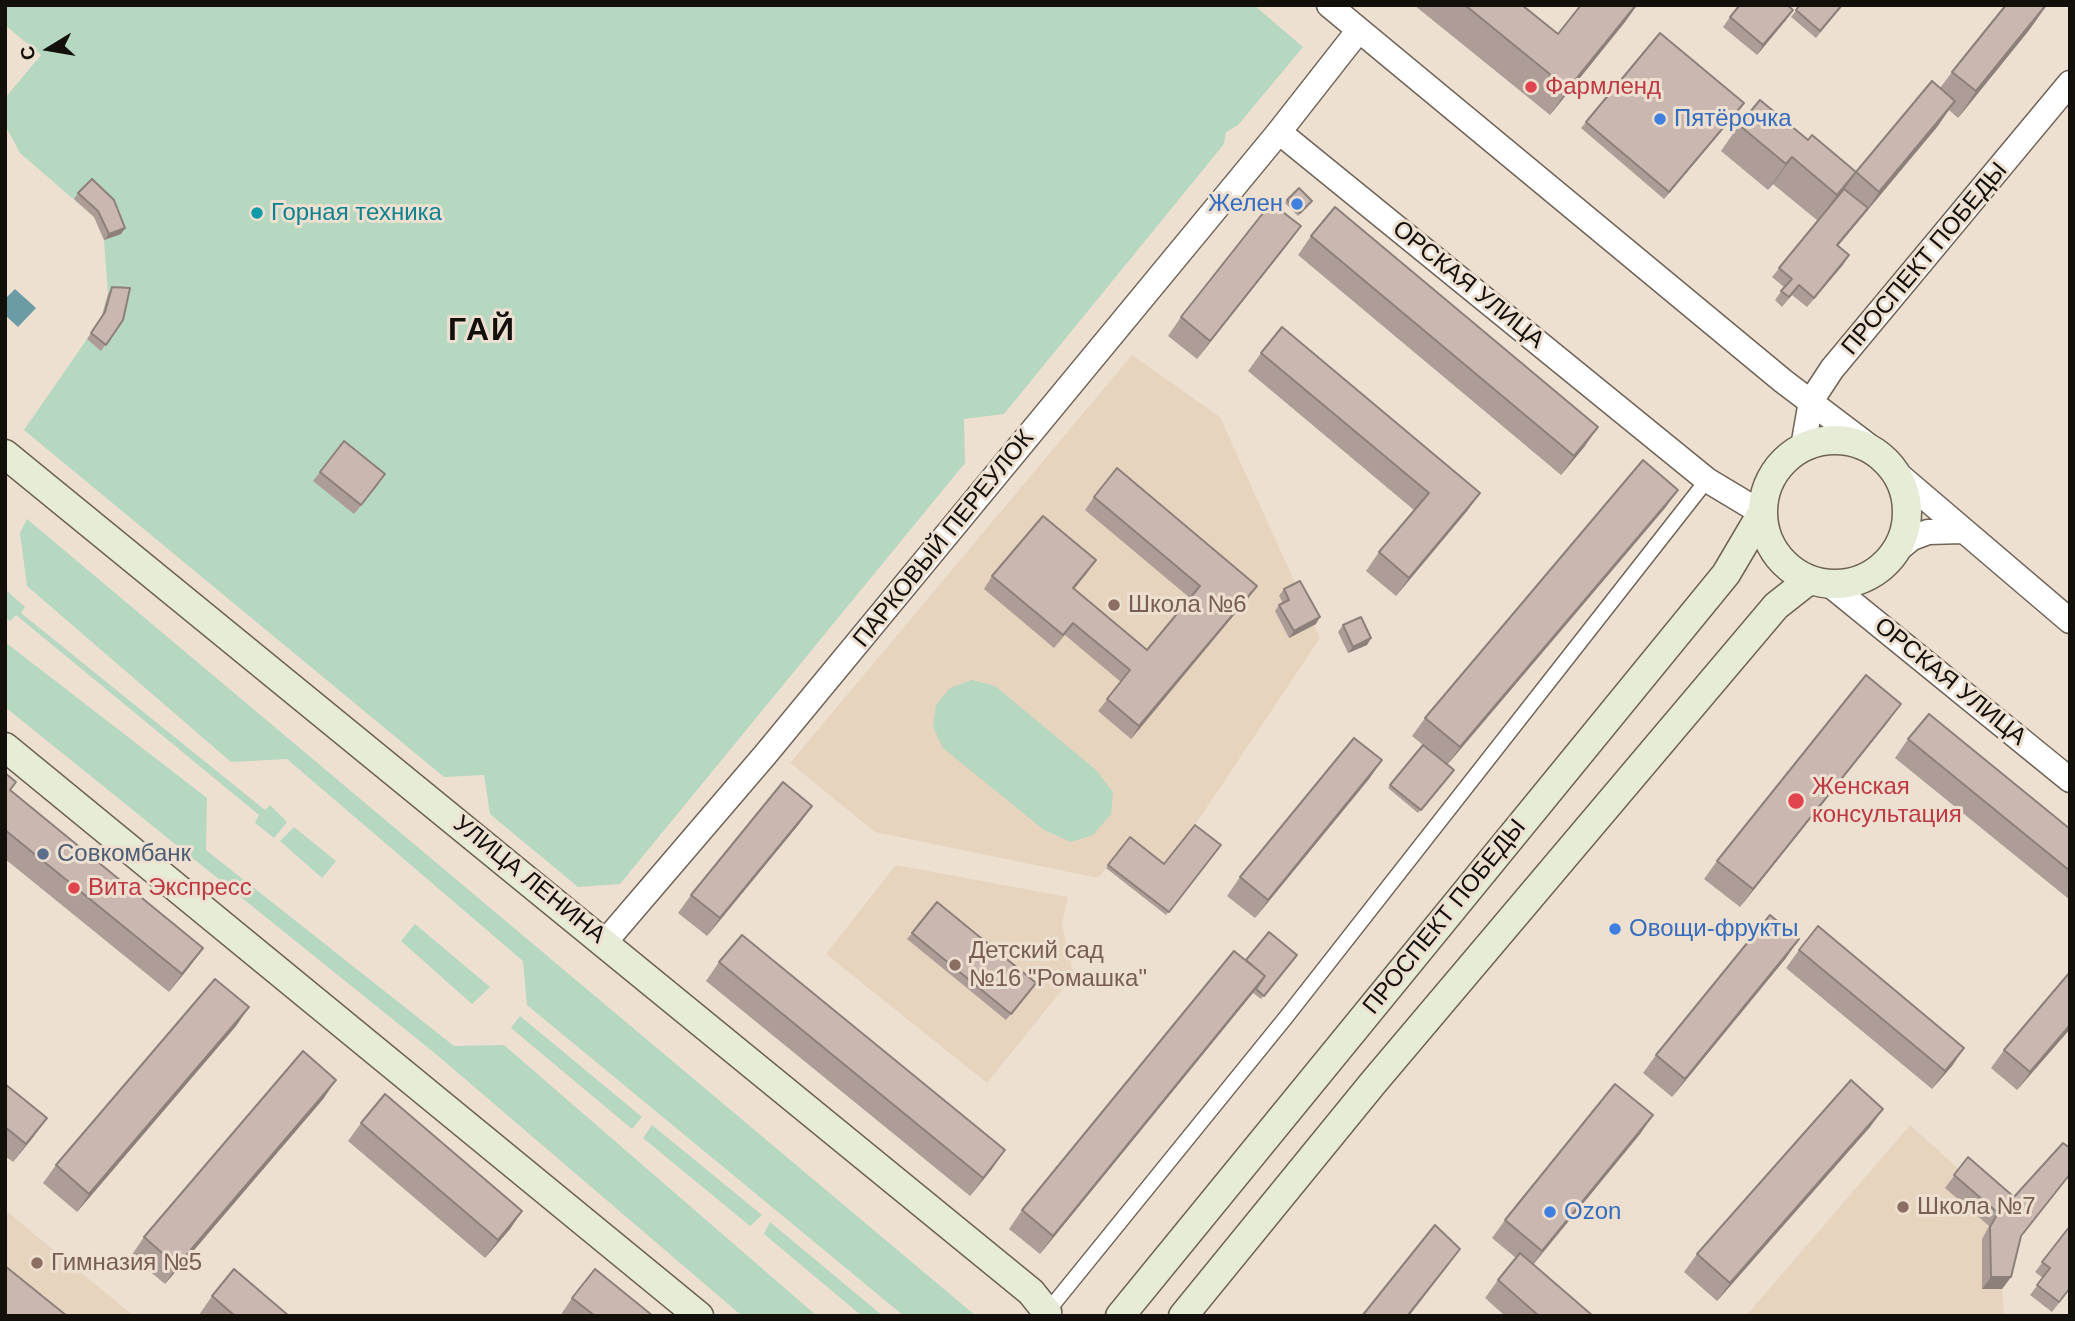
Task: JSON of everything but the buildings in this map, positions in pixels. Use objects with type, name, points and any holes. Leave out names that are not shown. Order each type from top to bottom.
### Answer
[{"type":"main road","points":[[1831,439],[1860,444],[1874,450],[1894,471],[1901,483],[1907,511],[1904,532],[1896,551],[1886,564],[1869,576],[1850,583],[1819,582],[1794,572],[1776,554],[1765,530],[1762,513],[1765,492],[1773,474],[1786,458],[1803,446],[1831,439]]},
{"type":"main road","name":"УЛИЦА ЛЕНИНА","points":[[5,454],[1031,1292],[1046,1314]]},
{"type":"main road","name":"ПРОСПЕКТ ПОБЕДЫ","points":[[1120,1316],[1726,574],[1762,513]]},
{"type":"main road","name":"ПРОСПЕКТ ПОБЕДЫ","points":[[1184,1316],[1373,1083],[1776,606],[1819,582]]},
{"type":"main road","points":[[5,747],[699,1316]]},
{"type":"street","points":[[1329,5],[1874,450]]},
{"type":"street","points":[[1279,132],[1359,30]]},
{"type":"street","name":"ПРОСПЕКТ ПОБЕДЫ","points":[[1803,446],[1811,401],[1832,369],[2070,83]]},
{"type":"street","name":"ОРСКАЯ УЛИЦА","points":[[1279,132],[1707,480],[1762,513]]},
{"type":"street","name":"ПАРКОВЫЙ ПЕРЕУЛОК","points":[[605,942],[765,755],[1279,132]]},
{"type":"street","points":[[1894,471],[2070,621]]},
{"type":"street","points":[[1046,1314],[1287,1016],[1707,480]]},
{"type":"street","points":[[1896,551],[1912,538],[1928,532],[1963,531]]},
{"type":"street","name":"ОРСКАЯ УЛИЦА","points":[[1819,582],[2070,780]]},
{"type":"shaded area","name":"Школа №6","points":[[1132,355],[1220,417],[1320,638],[1193,828],[1162,867],[1128,841],[1098,878],[875,832],[790,763]]},
{"type":"shaded area","name":"Детский сад №16 \"Ромашка\"","points":[[896,865],[1068,897],[1062,924],[1074,975],[987,1083],[826,954]]},
{"type":"shaded area","name":"Школа №7","points":[[1910,1125],[1959,1169],[1946,1188],[1989,1226],[1982,1289],[2002,1289],[2004,1316],[1746,1316]]},
{"type":"shaded area","name":"Гимназия №5","points":[[5,1210],[134,1316],[5,1316]]},
{"type":"green space","points":[[5,5],[1254,5],[1303,47],[1238,125],[1226,132],[1224,144],[1004,414],[964,419],[965,463],[620,884],[578,887],[490,814],[484,775],[444,777],[24,430],[101,319],[108,294],[104,240],[94,217],[20,153],[5,125],[5,98],[41,55],[5,25]]},
{"type":"green space","points":[[27,519],[976,1316],[904,1316],[527,1005],[523,961],[287,759],[231,762],[27,586],[20,533]]},
{"type":"green space","points":[[5,589],[25,607],[21,613],[265,810],[270,805],[287,822],[274,838],[255,823],[259,815],[16,615],[10,621],[5,617]]},
{"type":"green space","points":[[5,642],[207,798],[206,850],[454,1046],[504,1045],[817,1316],[742,1316],[437,1055],[5,707]]},
{"type":"green space","points":[[972,680],[995,686],[1096,770],[1113,792],[1111,814],[1093,835],[1071,842],[1044,830],[943,748],[933,727],[936,705],[950,688]]},
{"type":"green space","points":[[294,827],[336,861],[322,878],[280,841]]},
{"type":"green space","points":[[415,924],[490,987],[472,1004],[401,941]]},
{"type":"green space","points":[[520,1016],[642,1117],[632,1129],[511,1028]]},
{"type":"green space","points":[[652,1125],[762,1215],[750,1226],[643,1138]]},
{"type":"green space","points":[[770,1222],[883,1316],[862,1316],[764,1234]]},
{"type":"water","points":[[15,289],[36,308],[18,327],[5,315],[5,299]]},
{"type":"place","name":"Фармленд","points":[[1531,87]]},
{"type":"place","name":"Пятёрочка","points":[[1660,119]]},
{"type":"place","name":"Желен","points":[[1297,204]]},
{"type":"place","name":"Горная техника","points":[[257,213]]},
{"type":"place","name":"Школа №6","points":[[1114,605]]},
{"type":"place","name":"Женская консультация","points":[[1796,801]]},
{"type":"place","name":"Совкомбанк","points":[[43,854]]},
{"type":"place","name":"Вита Экспресс","points":[[74,888]]},
{"type":"place","name":"Овощи-фрукты","points":[[1615,929]]},
{"type":"place","name":"Детский сад №16 \"Ромашка\"","points":[[955,965]]},
{"type":"place","name":"Школа №7","points":[[1903,1207]]},
{"type":"place","name":"Ozon","points":[[1550,1212]]},
{"type":"place","name":"Гимназия №5","points":[[37,1263]]},
{"type":"district","name":"ГАЙ","points":[[482,331]]}]
